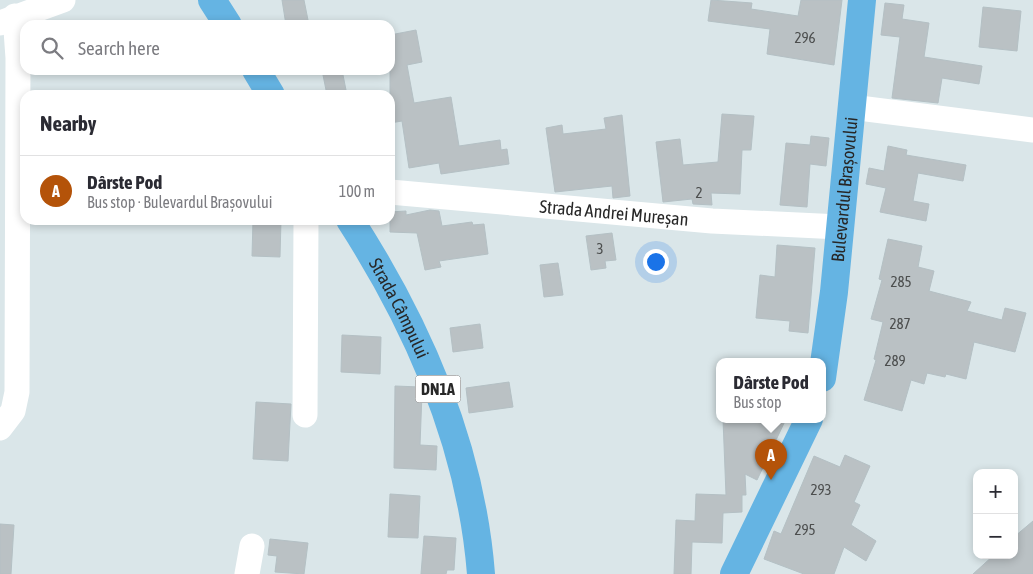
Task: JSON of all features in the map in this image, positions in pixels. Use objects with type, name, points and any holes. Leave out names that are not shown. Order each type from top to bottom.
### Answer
[{"type":"main road","points":[[212,0],[225,20]]},
{"type":"main road","name":"Bulevardul Brașovului","points":[[825,358],[830,326],[862,0]]},
{"type":"main road","points":[[259,75],[268,90]]},
{"type":"main road","name":"Strada Câmpului","points":[[353,225],[412,330],[450,419],[473,504],[482,574]]},
{"type":"main road","points":[[734,574],[807,423]]},
{"type":"street","points":[[0,428],[13,411],[18,392],[18,58],[8,19],[63,0]]},
{"type":"street","points":[[851,107],[1033,130]]},
{"type":"street","name":"Strada Andrei Mureșan","points":[[395,192],[712,220],[840,227]]},
{"type":"street","points":[[305,415],[306,225]]},
{"type":"street","points":[[247,574],[252,546]]},
{"type":"building","points":[[282,0],[304,0],[308,20],[285,20]]},
{"type":"building","points":[[711,0],[752,3],[751,9],[798,16],[801,0],[842,0],[834,65],[767,54],[770,29],[708,21]]},
{"type":"building","points":[[885,3],[904,5],[902,19],[929,23],[924,57],[982,66],[979,84],[942,78],[938,103],[892,98],[900,37],[881,35]]},
{"type":"building","points":[[983,7],[1021,11],[1017,51],[979,47]]},
{"type":"building","points":[[416,30],[422,62],[407,65],[414,103],[451,97],[459,146],[500,140],[501,150],[507,149],[509,164],[441,174],[439,163],[409,168],[402,121],[395,122],[395,90],[390,90],[390,75],[395,75],[395,34]]},
{"type":"building","points":[[323,75],[343,75],[346,90],[326,90]]},
{"type":"building","points":[[722,114],[754,116],[751,150],[742,150],[740,194],[711,193],[712,205],[693,204],[692,199],[663,202],[656,142],[680,139],[683,165],[718,162]]},
{"type":"building","points":[[622,115],[630,196],[613,198],[612,186],[555,192],[546,128],[562,125],[563,134],[606,129],[604,118]]},
{"type":"building","points":[[811,136],[829,138],[826,166],[810,164],[807,207],[780,205],[786,143],[810,145]]},
{"type":"building","points":[[888,146],[907,150],[906,155],[966,165],[963,181],[918,173],[913,201],[929,204],[926,221],[880,212],[886,188],[866,184],[869,168],[884,171]]},
{"type":"building","points":[[430,210],[439,211],[442,226],[472,222],[473,225],[484,224],[488,254],[439,261],[441,267],[425,270],[417,233],[390,232],[390,225],[395,225],[395,212],[406,211],[406,215]]},
{"type":"building","points":[[253,225],[281,225],[280,257],[252,256]]},
{"type":"building","points":[[612,233],[616,260],[605,261],[606,268],[591,270],[586,236]]},
{"type":"building","points":[[888,239],[922,246],[918,267],[934,271],[929,291],[971,302],[967,311],[1002,320],[1005,308],[1026,313],[1015,352],[974,342],[966,379],[946,374],[945,377],[927,373],[924,384],[911,380],[902,411],[864,400],[876,360],[874,359],[883,322],[871,319],[882,280],[879,279]]},
{"type":"building","points":[[777,245],[815,248],[808,333],[789,331],[790,321],[756,318],[760,275],[775,277]]},
{"type":"building","points":[[558,263],[563,295],[544,297],[540,265]]},
{"type":"building","points":[[480,324],[483,348],[453,352],[450,328]]},
{"type":"building","points":[[342,335],[381,337],[380,374],[341,372]]},
{"type":"building","points":[[509,382],[513,407],[469,413],[466,388]]},
{"type":"building","points":[[395,386],[420,387],[422,393],[420,445],[437,446],[436,470],[394,468]]},
{"type":"building","points":[[256,402],[291,404],[288,461],[253,459]]},
{"type":"building","points":[[723,423],[784,423],[757,480],[745,474],[746,495],[742,495],[742,512],[723,513],[722,543],[692,542],[691,574],[674,574],[676,520],[695,521],[696,494],[726,495]]},
{"type":"building","points":[[845,455],[870,466],[854,502],[860,505],[851,525],[876,541],[866,561],[844,547],[834,574],[804,574],[764,559],[774,531],[781,534],[814,456],[840,467]]},
{"type":"building","points":[[390,494],[420,496],[418,538],[388,537]]},
{"type":"building","points":[[1033,521],[1033,574],[973,574],[990,559],[1018,559],[1018,534]]},
{"type":"building","points":[[0,524],[14,525],[11,574],[0,574]]},
{"type":"building","points":[[424,536],[456,538],[454,570],[447,570],[446,574],[421,574]]},
{"type":"building","points":[[270,539],[308,543],[304,574],[275,572],[277,556],[268,555]]},
{"type":"place","name":"Dârste Pod","points":[[771,480]]}]
